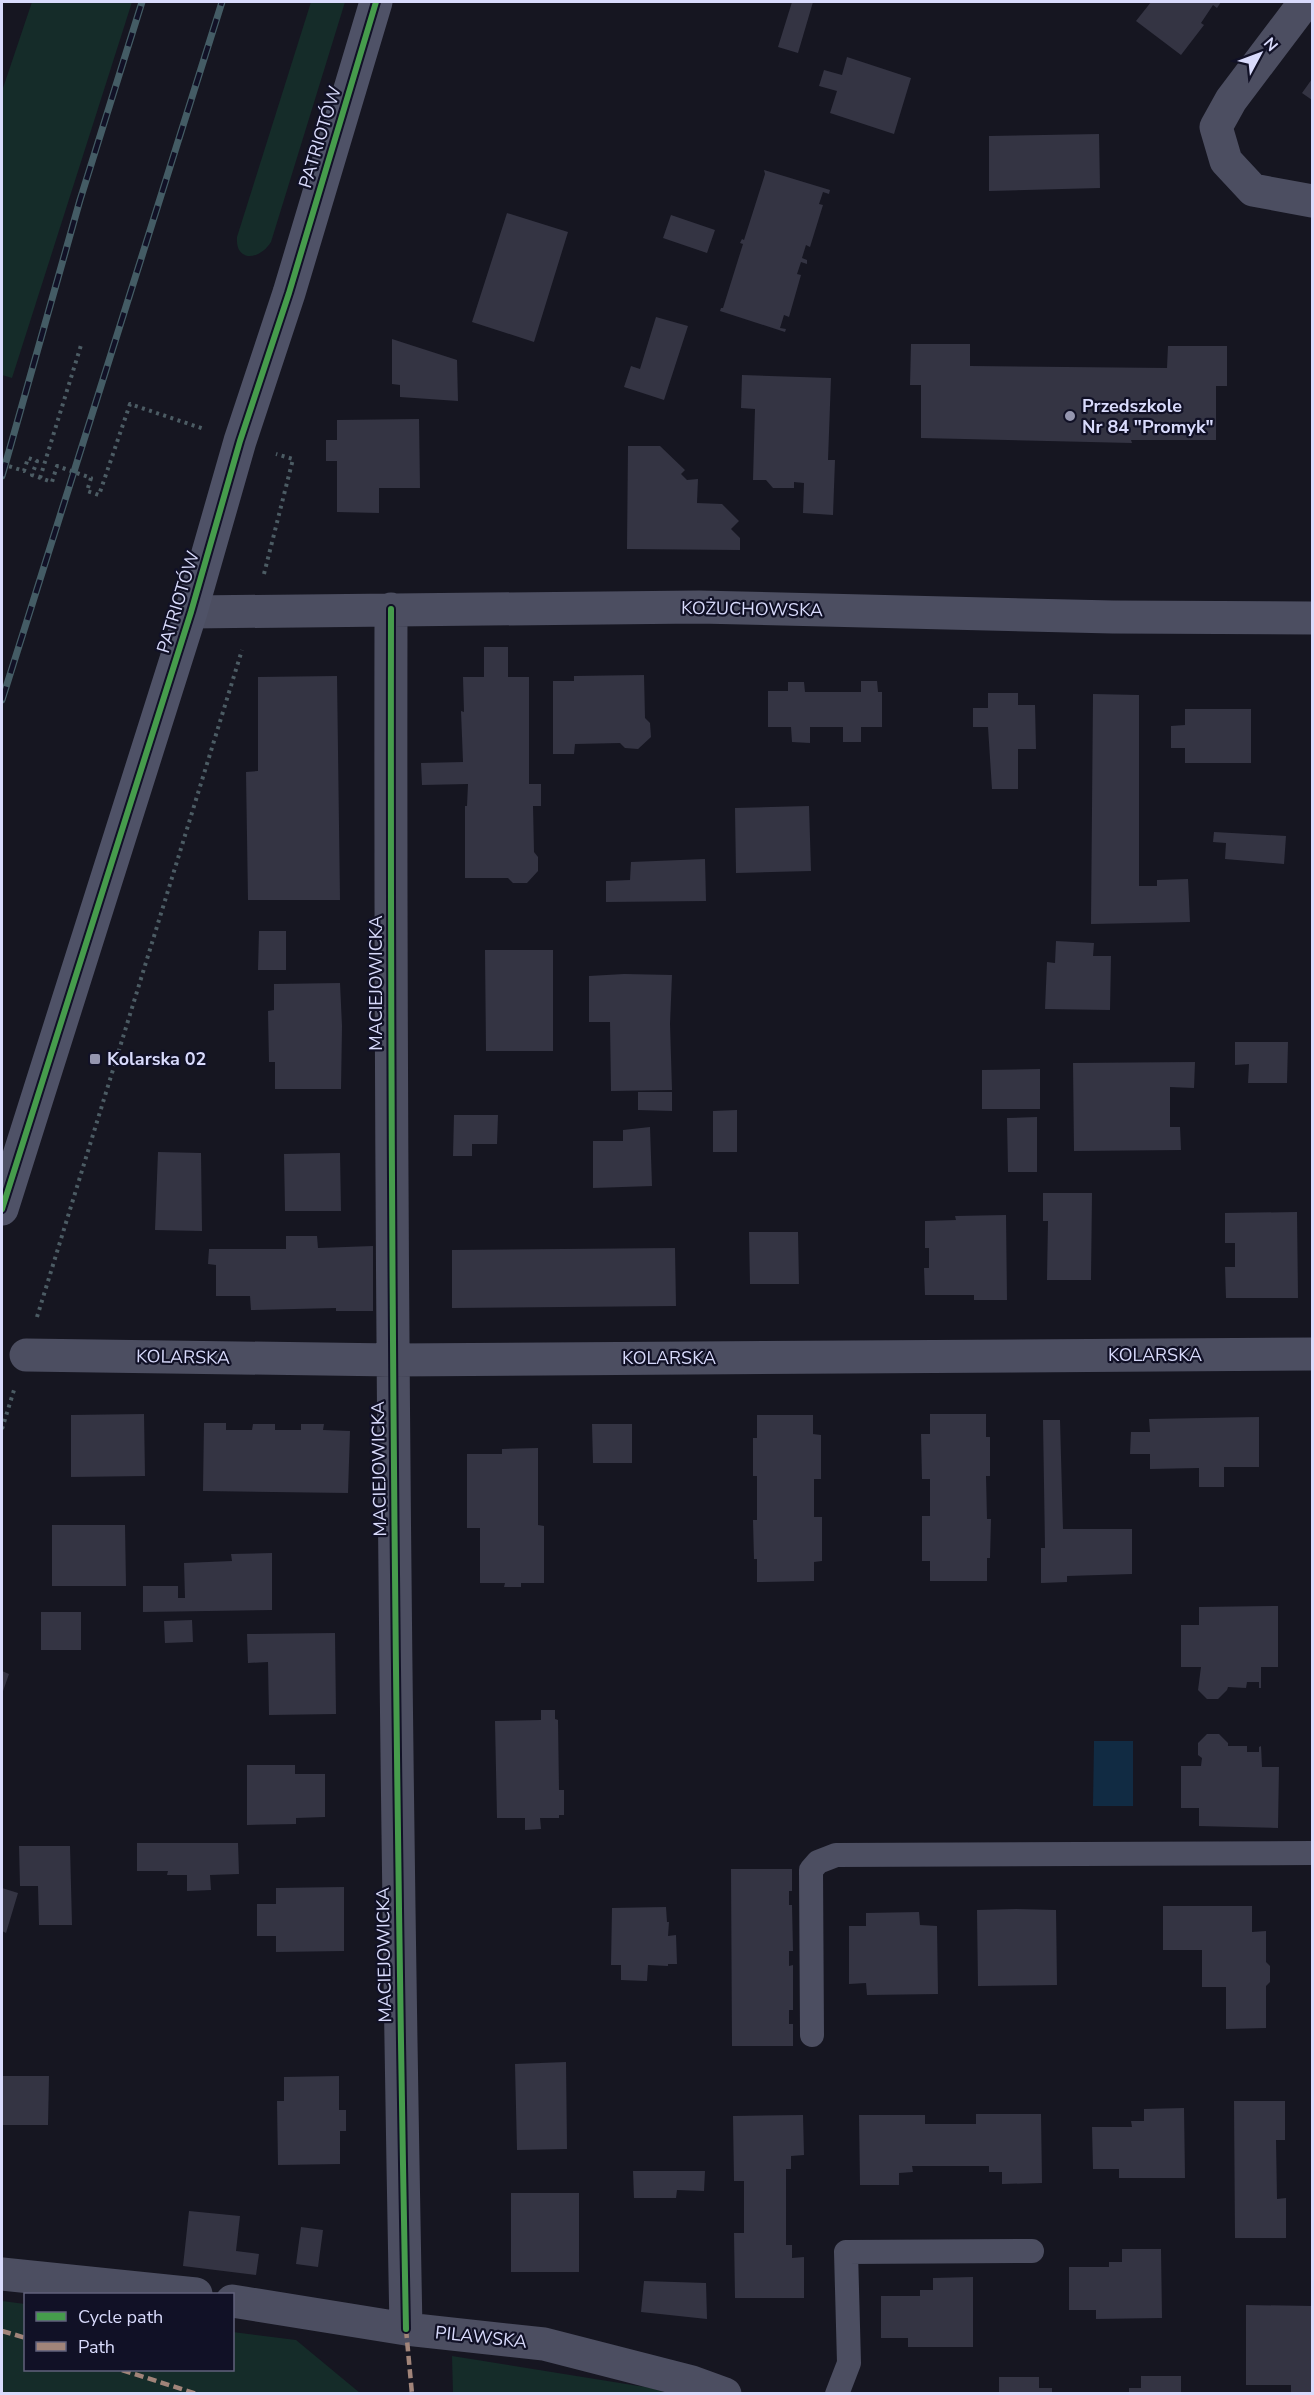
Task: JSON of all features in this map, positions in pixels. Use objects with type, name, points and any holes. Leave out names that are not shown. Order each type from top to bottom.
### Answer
[{"type":"main road","name":"PATRIOTÓW","points":[[2,1209],[191,612],[240,441],[289,293],[376,2]]},
{"type":"street","points":[[1305,2],[1231,100],[1216,126],[1226,161],[1253,190],[1312,201]]},
{"type":"street","name":"KOŻUCHOWSKA","points":[[191,612],[699,607],[1312,618]]},
{"type":"street","name":"MACIEJOWICKA","points":[[391,609],[390,1000],[393,1360],[399,1968],[406,2329]]},
{"type":"street","name":"KOLARSKA","points":[[26,1355],[393,1360],[1312,1354]]},
{"type":"street","points":[[2,2274],[178,2293]]},
{"type":"street","name":"PILAWSKA","points":[[234,2301],[406,2329],[544,2343],[692,2382],[725,2394]]},
{"type":"lane","points":[[812,2035],[811,1870],[826,1858],[848,1854],[1312,1853]]},
{"type":"lane","points":[[837,2394],[849,2363],[846,2252],[1032,2251]]},
{"type":"path","points":[[40,478],[82,342]]},
{"type":"path","points":[[2,464],[24,471],[28,458],[37,461],[32,475],[52,482],[57,466],[92,478],[87,491],[99,495],[130,404],[213,432]]},
{"type":"path","points":[[2,1429],[255,610],[293,459],[273,453]]},
{"type":"green space","points":[[32,2],[132,2],[12,378],[2,375],[2,91]]},
{"type":"green space","points":[[311,2],[345,2],[271,242],[255,255],[244,255],[237,245],[237,237]]},
{"type":"green space","points":[[2,2301],[24,2304],[24,2371],[234,2371],[234,2332],[296,2340],[360,2393],[2,2393]]},
{"type":"green space","points":[[452,2356],[651,2388],[667,2393],[453,2393]]},
{"type":"water","points":[[1094,1741],[1133,1741],[1133,1806],[1093,1806]]},
{"type":"building","points":[[792,2],[813,2],[798,53],[778,47]]},
{"type":"building","points":[[1151,2],[1221,2],[1217,8],[1213,5],[1201,23],[1204,25],[1181,55],[1136,21]]},
{"type":"building","points":[[847,57],[911,78],[894,134],[830,113],[837,91],[819,86],[824,70],[842,75]]},
{"type":"building","points":[[1312,79],[1312,100],[1302,93]]},
{"type":"building","points":[[1099,134],[1100,188],[989,191],[989,136]]},
{"type":"building","points":[[764,170],[830,190],[829,194],[823,192],[819,204],[823,205],[810,247],[806,245],[802,258],[807,260],[807,264],[801,262],[797,274],[801,275],[789,317],[784,315],[780,328],[786,329],[785,332],[720,311],[723,308],[743,244],[740,243],[742,239],[744,240],[765,174]]},
{"type":"building","points":[[507,213],[568,232],[534,342],[472,322]]},
{"type":"building","points":[[671,215],[715,230],[707,253],[663,238]]},
{"type":"building","points":[[656,317],[688,326],[664,400],[624,387],[631,366],[640,369]]},
{"type":"building","points":[[392,339],[457,360],[458,401],[400,397],[400,385],[392,384]]},
{"type":"building","points":[[911,344],[970,344],[970,366],[1167,368],[1168,346],[1227,346],[1227,386],[1216,386],[1216,440],[1131,440],[1132,443],[921,438],[921,385],[910,385]]},
{"type":"building","points":[[742,375],[831,378],[828,460],[835,460],[833,515],[803,513],[804,483],[794,482],[794,488],[773,488],[766,480],[753,480],[755,409],[741,408]]},
{"type":"building","points":[[419,419],[420,488],[379,488],[379,513],[337,512],[337,461],[326,461],[326,440],[337,440],[337,420]]},
{"type":"building","points":[[628,446],[660,446],[685,470],[681,474],[687,480],[698,479],[697,503],[722,504],[739,521],[731,529],[740,538],[740,550],[627,549]]},
{"type":"building","points":[[484,647],[508,647],[508,677],[529,677],[529,784],[541,784],[541,806],[533,806],[534,852],[538,857],[538,871],[527,883],[513,883],[508,878],[465,878],[465,806],[467,806],[468,784],[422,785],[421,763],[463,762],[461,711],[464,712],[463,677],[484,677]]},
{"type":"building","points":[[644,675],[645,718],[650,723],[651,737],[638,749],[625,748],[620,743],[575,744],[574,754],[553,754],[553,681],[574,681],[574,676]]},
{"type":"building","points":[[337,676],[340,900],[248,900],[246,772],[258,771],[258,677]]},
{"type":"building","points":[[861,681],[877,681],[878,692],[882,692],[882,727],[861,727],[861,742],[843,742],[843,727],[810,727],[810,743],[792,742],[791,727],[768,727],[768,691],[788,691],[788,682],[804,682],[805,692],[861,692]]},
{"type":"building","points":[[988,693],[1018,693],[1018,705],[1035,705],[1036,749],[1018,749],[1018,789],[992,789],[988,727],[973,727],[973,708],[988,708]]},
{"type":"building","points":[[1093,694],[1139,695],[1139,886],[1157,886],[1157,880],[1188,879],[1190,922],[1091,924]]},
{"type":"building","points":[[1185,709],[1251,709],[1251,763],[1185,763],[1185,748],[1171,748],[1171,726],[1185,725]]},
{"type":"building","points":[[809,806],[811,871],[736,873],[735,808]]},
{"type":"building","points":[[1214,832],[1286,836],[1284,864],[1225,859],[1226,843],[1213,842]]},
{"type":"building","points":[[705,859],[706,901],[606,902],[606,881],[630,880],[631,862]]},
{"type":"building","points":[[259,931],[286,931],[286,970],[258,970]]},
{"type":"building","points":[[1056,941],[1094,943],[1093,956],[1111,956],[1110,1010],[1045,1009],[1047,962],[1055,963]]},
{"type":"building","points":[[485,950],[553,950],[553,1051],[486,1051]]},
{"type":"building","points":[[672,975],[670,1024],[672,1090],[611,1091],[610,1022],[589,1022],[589,976]]},
{"type":"building","points":[[340,983],[341,1089],[275,1089],[275,1062],[269,1062],[268,1011],[274,1010],[274,984]]},
{"type":"building","points":[[1235,1042],[1288,1042],[1287,1083],[1248,1083],[1249,1064],[1235,1065]]},
{"type":"building","points":[[1195,1062],[1194,1088],[1170,1087],[1170,1127],[1180,1127],[1181,1150],[1074,1151],[1073,1063]]},
{"type":"building","points":[[1040,1069],[1040,1109],[982,1109],[982,1070]]},
{"type":"building","points":[[638,1092],[672,1092],[672,1111],[638,1110]]},
{"type":"building","points":[[737,1110],[737,1152],[713,1152],[713,1111]]},
{"type":"building","points":[[454,1115],[498,1115],[497,1144],[472,1144],[472,1156],[453,1156]]},
{"type":"building","points":[[1037,1117],[1037,1172],[1008,1172],[1007,1118]]},
{"type":"building","points":[[650,1127],[652,1186],[593,1188],[593,1141],[623,1141],[623,1130]]},
{"type":"building","points":[[158,1152],[201,1153],[202,1231],[155,1230]]},
{"type":"building","points":[[340,1153],[341,1211],[285,1211],[284,1154]]},
{"type":"building","points":[[1043,1193],[1092,1193],[1091,1280],[1047,1280],[1048,1221],[1043,1221]]},
{"type":"building","points":[[1297,1212],[1298,1298],[1226,1298],[1225,1267],[1235,1267],[1235,1243],[1225,1243],[1225,1213]]},
{"type":"building","points":[[1006,1215],[1007,1300],[974,1300],[974,1295],[925,1295],[924,1268],[929,1268],[929,1248],[925,1248],[925,1221],[956,1220],[955,1216]]},
{"type":"building","points":[[749,1232],[798,1232],[799,1284],[750,1284]]},
{"type":"building","points":[[286,1236],[317,1236],[318,1248],[373,1246],[373,1311],[336,1311],[336,1308],[251,1310],[250,1296],[216,1296],[216,1265],[208,1264],[209,1249],[286,1249]]},
{"type":"building","points":[[675,1248],[676,1306],[452,1308],[452,1250]]},
{"type":"building","points":[[144,1414],[145,1476],[71,1477],[71,1415]]},
{"type":"building","points":[[930,1414],[986,1414],[986,1437],[990,1437],[990,1476],[986,1476],[987,1519],[991,1519],[987,1581],[930,1581],[930,1561],[922,1561],[922,1516],[930,1516],[930,1479],[922,1479],[921,1434],[930,1434]]},
{"type":"building","points":[[757,1415],[813,1415],[813,1434],[821,1435],[821,1479],[814,1479],[814,1517],[822,1517],[822,1561],[814,1562],[814,1581],[757,1582],[753,1520],[757,1520],[757,1476],[753,1476],[753,1438],[757,1438]]},
{"type":"building","points":[[1259,1417],[1259,1467],[1224,1467],[1224,1487],[1199,1487],[1199,1468],[1150,1469],[1150,1454],[1130,1454],[1131,1432],[1150,1432],[1149,1419]]},
{"type":"building","points":[[1043,1420],[1060,1420],[1063,1529],[1132,1529],[1132,1574],[1067,1576],[1067,1582],[1041,1583],[1041,1548],[1045,1548]]},
{"type":"building","points":[[204,1423],[226,1423],[226,1430],[252,1430],[253,1424],[275,1424],[275,1430],[301,1430],[301,1424],[324,1424],[323,1430],[350,1431],[348,1493],[203,1491]]},
{"type":"building","points":[[592,1424],[632,1424],[632,1463],[593,1463]]},
{"type":"building","points":[[538,1448],[538,1525],[544,1526],[544,1583],[521,1583],[521,1587],[504,1587],[505,1583],[480,1583],[480,1528],[467,1528],[467,1454],[502,1454],[502,1449]]},
{"type":"building","points":[[52,1525],[125,1525],[126,1586],[52,1586]]},
{"type":"building","points":[[272,1553],[272,1610],[143,1612],[143,1586],[178,1586],[178,1598],[185,1598],[184,1563],[232,1561],[231,1554]]},
{"type":"building","points":[[1278,1606],[1278,1667],[1261,1667],[1261,1688],[1259,1688],[1259,1682],[1247,1682],[1246,1688],[1228,1687],[1218,1699],[1207,1699],[1198,1690],[1201,1667],[1181,1667],[1181,1625],[1199,1625],[1199,1607]]},
{"type":"building","points":[[41,1612],[81,1612],[81,1650],[41,1650]]},
{"type":"building","points":[[192,1620],[193,1642],[165,1643],[164,1621]]},
{"type":"building","points":[[335,1633],[336,1714],[269,1715],[268,1662],[248,1663],[247,1634]]},
{"type":"building","points":[[2,1671],[9,1674],[2,1694]]},
{"type":"building","points":[[541,1710],[555,1710],[555,1719],[558,1720],[559,1790],[564,1790],[564,1815],[559,1815],[559,1818],[540,1818],[541,1829],[525,1830],[525,1818],[497,1818],[495,1721],[541,1720]]},
{"type":"building","points":[[1207,1734],[1219,1734],[1228,1746],[1247,1746],[1247,1752],[1259,1752],[1261,1746],[1262,1767],[1279,1767],[1278,1828],[1199,1826],[1199,1808],[1181,1808],[1181,1766],[1201,1766],[1202,1758],[1198,1755],[1198,1743]]},
{"type":"building","points":[[247,1765],[295,1765],[295,1774],[325,1774],[325,1817],[296,1818],[296,1824],[247,1825]]},
{"type":"building","points":[[137,1843],[238,1843],[239,1874],[210,1875],[211,1890],[187,1891],[187,1875],[167,1875],[168,1871],[137,1871]]},
{"type":"building","points":[[19,1846],[70,1846],[72,1925],[39,1925],[38,1886],[20,1886]]},
{"type":"building","points":[[731,1869],[792,1869],[792,1891],[789,1891],[789,1905],[792,1905],[793,1951],[789,1951],[789,1966],[793,1965],[793,2010],[789,2010],[789,2024],[793,2024],[793,2046],[732,2046]]},
{"type":"building","points":[[344,1887],[344,1951],[276,1952],[276,1936],[257,1936],[257,1904],[276,1904],[276,1888]]},
{"type":"building","points":[[2,1888],[18,1893],[6,1933],[2,1931]]},
{"type":"building","points":[[1163,1906],[1252,1906],[1252,1932],[1266,1931],[1266,1962],[1270,1966],[1270,1982],[1266,1986],[1266,2028],[1226,2029],[1226,1987],[1202,1987],[1202,1950],[1163,1950]]},
{"type":"building","points":[[666,1907],[667,1922],[669,1922],[668,1936],[676,1935],[677,1964],[648,1965],[647,1981],[621,1980],[621,1965],[611,1965],[612,1908]]},
{"type":"building","points":[[977,1910],[1056,1910],[1057,1985],[978,1986]]},
{"type":"building","points":[[919,1912],[920,1925],[937,1926],[938,1994],[867,1995],[866,1983],[849,1984],[849,1926],[866,1926],[866,1913]]},
{"type":"building","points":[[566,2062],[567,2149],[517,2150],[515,2064]]},
{"type":"building","points":[[2,2076],[49,2076],[48,2125],[2,2125]]},
{"type":"building","points":[[339,2076],[339,2110],[346,2110],[346,2131],[340,2131],[340,2164],[278,2165],[277,2101],[284,2101],[284,2077]]},
{"type":"building","points":[[1234,2101],[1285,2101],[1285,2140],[1276,2140],[1277,2199],[1286,2198],[1286,2238],[1235,2238]]},
{"type":"building","points":[[1184,2108],[1185,2178],[1119,2178],[1119,2169],[1093,2169],[1092,2127],[1132,2127],[1131,2121],[1144,2121],[1144,2109]]},
{"type":"building","points":[[976,2114],[1041,2114],[1042,2183],[1002,2184],[1002,2172],[989,2172],[989,2166],[912,2166],[913,2172],[899,2173],[899,2185],[860,2185],[859,2115],[925,2115],[925,2124],[976,2124]]},
{"type":"building","points":[[803,2115],[804,2155],[791,2156],[791,2169],[786,2169],[786,2245],[792,2245],[792,2258],[804,2257],[804,2298],[735,2298],[734,2233],[744,2233],[744,2181],[734,2181],[733,2116]]},
{"type":"building","points":[[633,2171],[705,2171],[704,2191],[677,2190],[676,2198],[634,2198]]},
{"type":"building","points":[[511,2193],[579,2193],[579,2272],[511,2272]]},
{"type":"building","points":[[189,2211],[240,2216],[236,2251],[259,2254],[256,2275],[183,2266]]},
{"type":"building","points":[[301,2227],[323,2230],[318,2267],[296,2264]]},
{"type":"building","points":[[1122,2249],[1161,2249],[1162,2318],[1096,2319],[1096,2310],[1069,2310],[1069,2267],[1109,2267],[1109,2262],[1122,2262]]},
{"type":"building","points":[[973,2277],[973,2347],[908,2347],[908,2338],[881,2338],[881,2296],[920,2296],[920,2290],[933,2290],[933,2278]]},
{"type":"building","points":[[644,2281],[706,2283],[707,2319],[641,2312]]},
{"type":"building","points":[[1246,2305],[1312,2306],[1312,2394],[1291,2394],[1291,2385],[1246,2385]]},
{"type":"building","points":[[1141,2376],[1181,2376],[1181,2394],[1129,2394],[1129,2388],[1141,2388]]},
{"type":"building","points":[[999,2377],[1039,2377],[1039,2388],[1052,2388],[1052,2394],[999,2394]]},
{"type":"railway","points":[[2,476],[80,200],[142,2]]},
{"type":"railway","points":[[2,700],[222,2]]},
{"type":"marked path","points":[[406,2329],[412,2394]]},
{"type":"marked path","points":[[2,2331],[24,2337]]},
{"type":"marked path","points":[[125,2371],[197,2394]]},
{"type":"cycle path","points":[[2,1209],[191,612],[240,441],[289,293],[376,2]]},
{"type":"cycle path","points":[[391,609],[394,1469],[406,2329]]},
{"type":"place","name":"Przedszkole Nr 84 \"Promyk\"","points":[[1070,416]]},
{"type":"place","name":"Kolarska 02","points":[[95,1059]]}]
